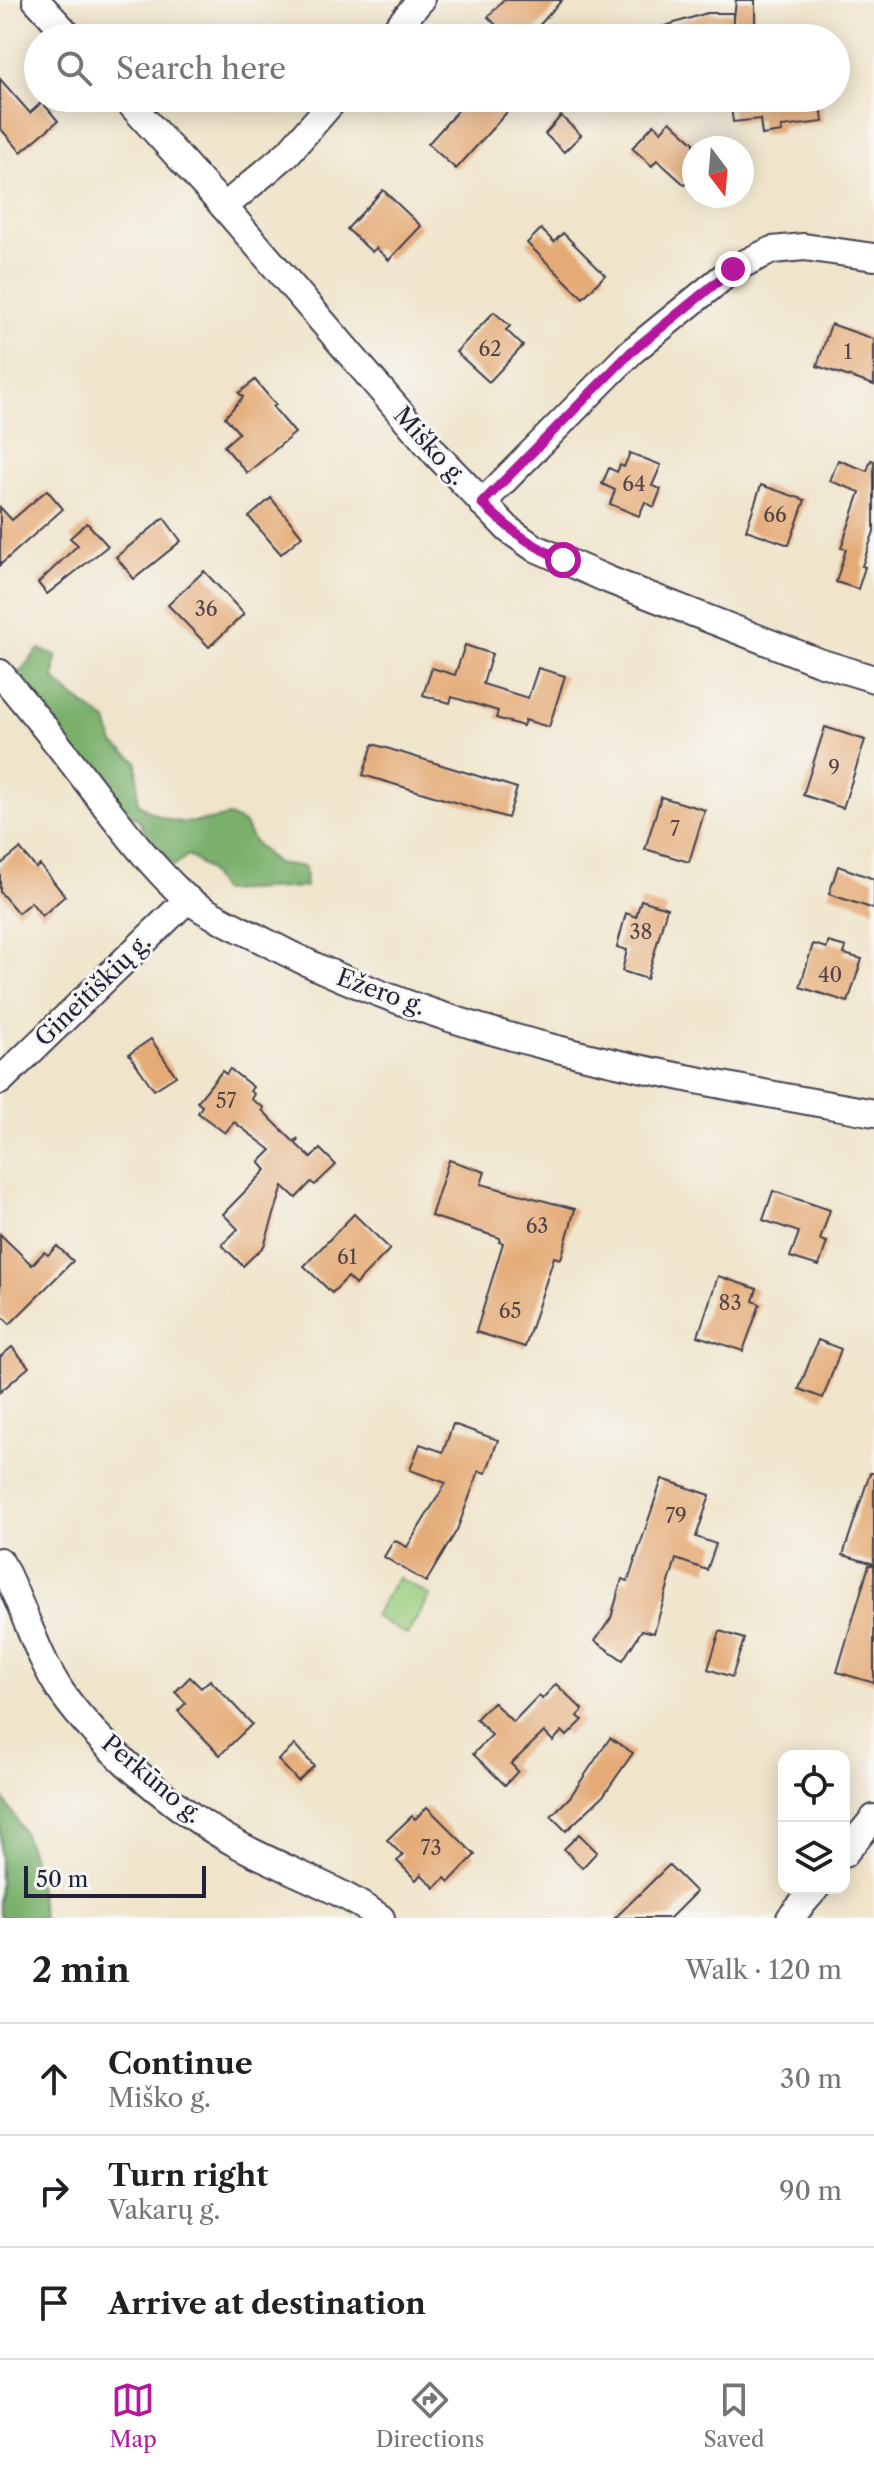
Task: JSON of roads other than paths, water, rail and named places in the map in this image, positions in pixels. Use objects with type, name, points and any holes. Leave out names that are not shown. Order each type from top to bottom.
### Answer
[{"type":"street","points":[[36,0],[58,24]]},
{"type":"street","points":[[400,24],[421,0]]},
{"type":"street","name":"Miško g.","points":[[138,112],[224,207],[436,454],[509,530],[533,547],[563,560],[819,662],[874,679]]},
{"type":"street","points":[[224,207],[288,153],[324,112]]},
{"type":"street","points":[[482,503],[631,352],[733,269],[772,250],[804,247],[874,257]]},
{"type":"street","name":"Ežero g.","points":[[0,673],[141,851],[188,899],[310,965],[454,1018],[539,1044],[642,1070],[874,1113]]},
{"type":"street","name":"Gineitiškių g.","points":[[0,1081],[188,899]]},
{"type":"street","name":"Perkūno g.","points":[[0,1561],[46,1664],[63,1693],[92,1729],[121,1757],[171,1800],[234,1843],[353,1898],[381,1918]]},
{"type":"street","points":[[850,1847],[874,1818]]},
{"type":"street","points":[[790,1918],[811,1894]]}]
